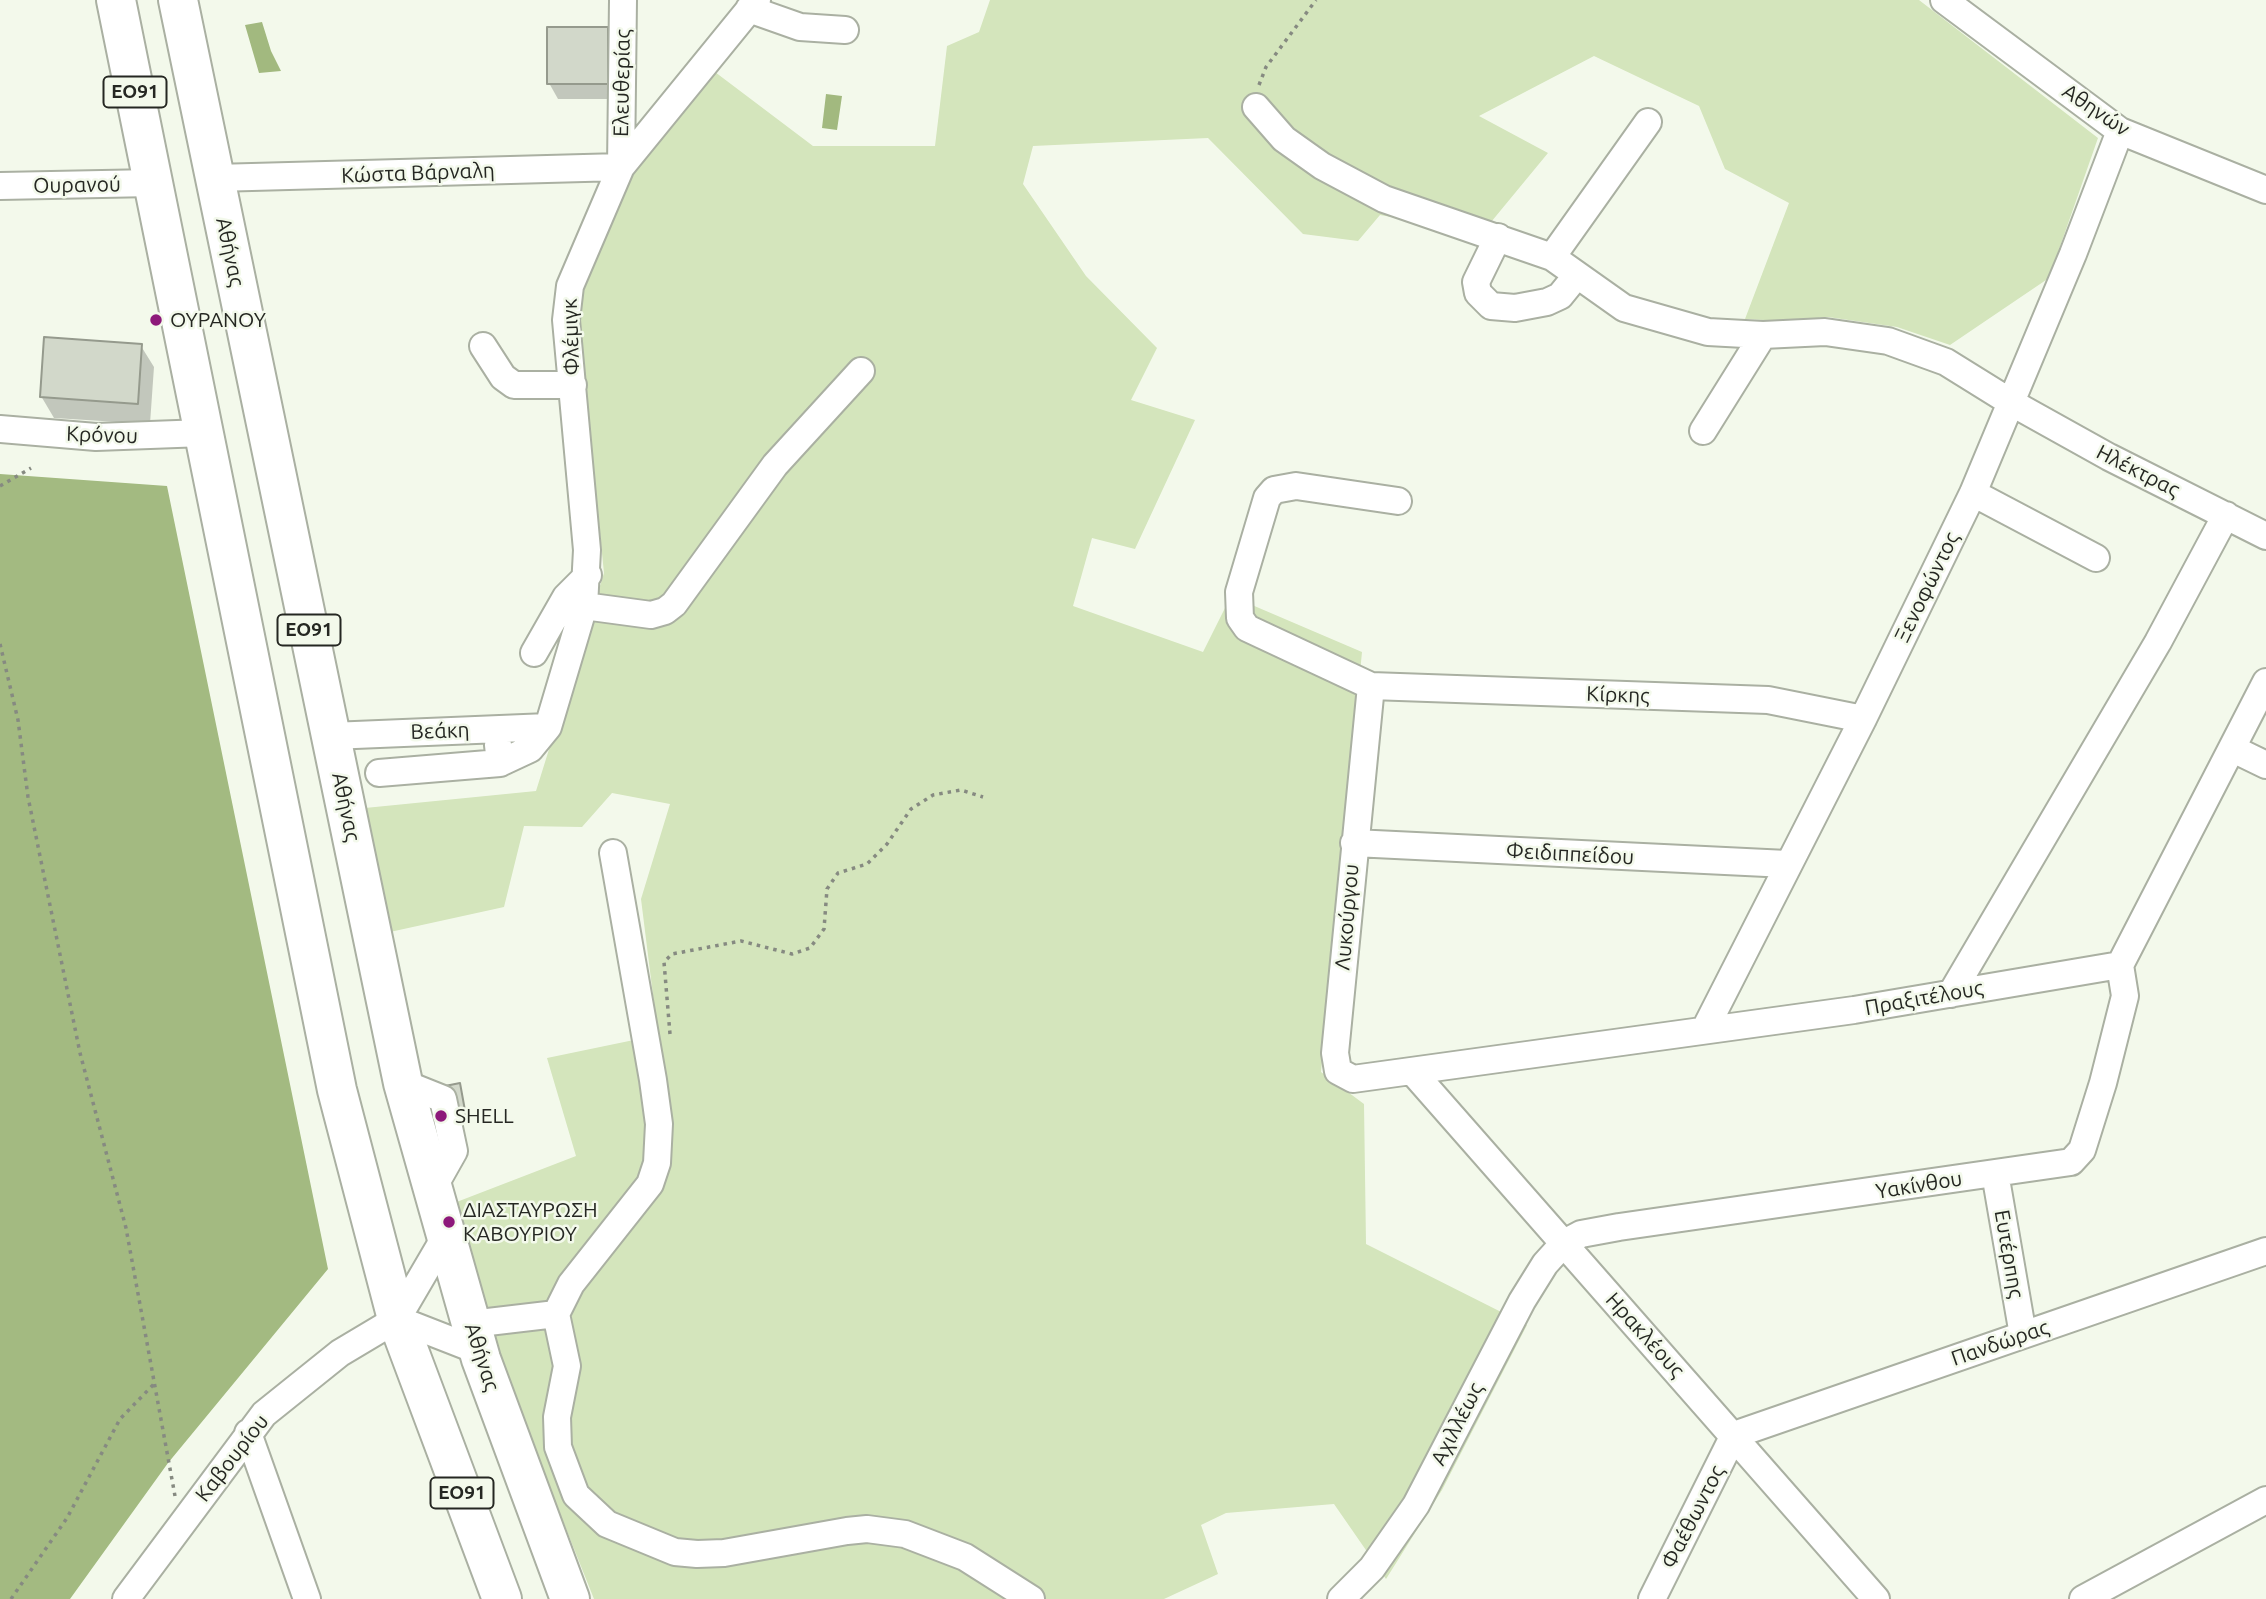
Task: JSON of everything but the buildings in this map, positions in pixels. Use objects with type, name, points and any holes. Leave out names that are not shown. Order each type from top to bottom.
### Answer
[{"type":"highway","name":"ΕΟ91","points":[[116,0],[337,1090],[397,1319],[502,1599]]},
{"type":"highway","name":"Αθήνας","points":[[178,0],[403,1083],[475,1337],[570,1599]]},
{"type":"street","name":"Ελευθερίας","points":[[621,167],[623,0]]},
{"type":"street","name":"Αθηνών","points":[[1944,0],[2120,131],[2266,190]]},
{"type":"street","name":"Φλέμιγκ","points":[[548,727],[584,606],[588,575],[566,303],[580,259],[621,167],[753,5]]},
{"type":"street","points":[[753,5],[800,27],[845,30]]},
{"type":"street","name":"Ηλέκτρας","points":[[1256,107],[1284,139],[1334,172],[1384,199],[1552,257],[1624,308],[1708,332],[1763,335],[1825,332],[1888,341],[1946,362],[2012,403],[2266,536]]},
{"type":"street","points":[[1552,257],[1648,122]]},
{"type":"street","name":"Ξενοφώντος","points":[[1705,1029],[1863,719],[1973,493],[2012,403],[2120,131]]},
{"type":"street","name":"Κώστα Βάρναλη","points":[[215,178],[621,167]]},
{"type":"street","name":"Ουρανού","points":[[0,186],[153,183]]},
{"type":"street","points":[[1498,237],[1475,282],[1478,293],[1491,306],[1515,308],[1547,302],[1560,296],[1577,275]]},
{"type":"street","points":[[1703,431],[1763,335]]},
{"type":"street","points":[[483,346],[503,377],[514,384],[573,384]]},
{"type":"street","points":[[584,606],[651,615],[665,611],[674,604],[775,466],[861,371]]},
{"type":"street","name":"Κρόνου","points":[[0,429],[96,437],[204,433]]},
{"type":"street","points":[[1371,686],[1247,628],[1240,618],[1239,592],[1267,498],[1275,490],[1296,486],[1398,501]]},
{"type":"street","points":[[1973,493],[2096,558]]},
{"type":"street","points":[[1951,994],[2158,642],[2226,515]]},
{"type":"street","points":[[534,653],[566,597],[588,575]]},
{"type":"street","points":[[2120,965],[2266,682]]},
{"type":"street","name":"Κίρκης","points":[[1371,686],[1768,701],[1863,719]]},
{"type":"street","name":"Λυκούργου","points":[[1371,686],[1335,1053],[1338,1071],[1353,1079],[1412,1071]]},
{"type":"street","points":[[379,773],[500,763],[530,749],[548,727]]},
{"type":"street","name":"Βεάκη","points":[[331,736],[548,727]]},
{"type":"street","points":[[496,729],[500,763]]},
{"type":"street","points":[[2233,749],[2266,765]]},
{"type":"street","name":"Φειδιππείδου","points":[[1354,843],[1787,864]]},
{"type":"street","points":[[613,853],[653,1080],[659,1124],[657,1163],[650,1184],[571,1284],[556,1314],[567,1366],[557,1417],[558,1447],[576,1495],[607,1524],[675,1552],[697,1555],[724,1553],[867,1529],[905,1534],[965,1557],[1031,1599]]},
{"type":"street","name":"Πραξιτέλους","points":[[1412,1071],[1951,994],[2120,965]]},
{"type":"street","name":"Υακίνθου","points":[[1564,1243],[1581,1234],[1619,1227],[2071,1162],[2082,1150],[2103,1083],[2125,996],[2120,965]]},
{"type":"street","name":"Ηρακλέους","points":[[1412,1071],[1876,1599]]},
{"type":"street","name":"Ευτέρπης","points":[[1995,1173],[2023,1335]]},
{"type":"street","points":[[445,1237],[397,1319],[475,1337],[556,1314]]},
{"type":"street","name":"Αχιλλέως","points":[[1341,1599],[1372,1568],[1416,1505],[1522,1301],[1545,1264],[1564,1243]]},
{"type":"street","name":"Πανδώρας","points":[[1734,1435],[2266,1251]]},
{"type":"street","name":"Καβουρίου","points":[[126,1599],[264,1414],[340,1353],[397,1319]]},
{"type":"street","points":[[248,1433],[307,1599]]},
{"type":"street","name":"Φαέθωντος","points":[[1652,1599],[1734,1435]]},
{"type":"street","points":[[2083,1599],[2266,1500]]},
{"type":"path","points":[[1256,107],[1257,90],[1266,67],[1316,0]]},
{"type":"path","points":[[0,486],[30,468]]},
{"type":"path","points":[[0,644],[18,720],[30,808],[80,1053],[125,1228],[179,1526]]},
{"type":"path","points":[[670,1046],[664,962],[672,954],[741,941],[792,954],[810,948],[824,929],[827,889],[838,873],[867,864],[887,844],[911,809],[933,795],[961,790],[982,797]]},
{"type":"path","points":[[11,1599],[67,1518],[120,1419],[154,1384]]},
{"type":"shaded area","points":[[990,0],[1919,0],[2098,138],[2049,278],[1950,345],[1897,327],[1828,317],[1784,321],[1745,319],[1789,203],[1725,169],[1699,106],[1594,56],[1479,116],[1548,153],[1482,233],[1380,215],[1358,241],[1303,234],[1208,138],[1033,146],[1023,184],[1086,276],[1157,348],[1131,400],[1195,420],[1135,549],[1092,538],[1073,606],[1203,652],[1231,596],[1362,652],[1321,1072],[1364,1104],[1366,1244],[1527,1325],[1442,1490],[1386,1579],[1334,1504],[1226,1513],[1201,1525],[1218,1574],[1164,1599],[594,1599],[508,1383],[454,1203],[576,1156],[547,1058],[658,1035],[641,899],[670,804],[612,793],[582,827],[524,826],[504,907],[390,932],[365,808],[536,791],[604,573],[576,299],[632,174],[715,72],[813,146],[935,146],[947,46],[979,32]]},
{"type":"shaded area","points":[[262,22],[281,71],[259,73],[245,25]]},
{"type":"shaded area","points":[[826,94],[842,96],[837,130],[822,128]]},
{"type":"shaded area","points":[[0,474],[167,486],[328,1269],[168,1463],[70,1599],[0,1599]]},
{"type":"place","name":"ΟΥΡΑΝΟΥ","points":[[156,320]]},
{"type":"place","name":"SHELL","points":[[441,1116]]},
{"type":"place","name":"ΔΙΑΣΤΑΥΡΩΣΗ ΚΑΒΟΥΡΙΟΥ","points":[[449,1222]]}]
